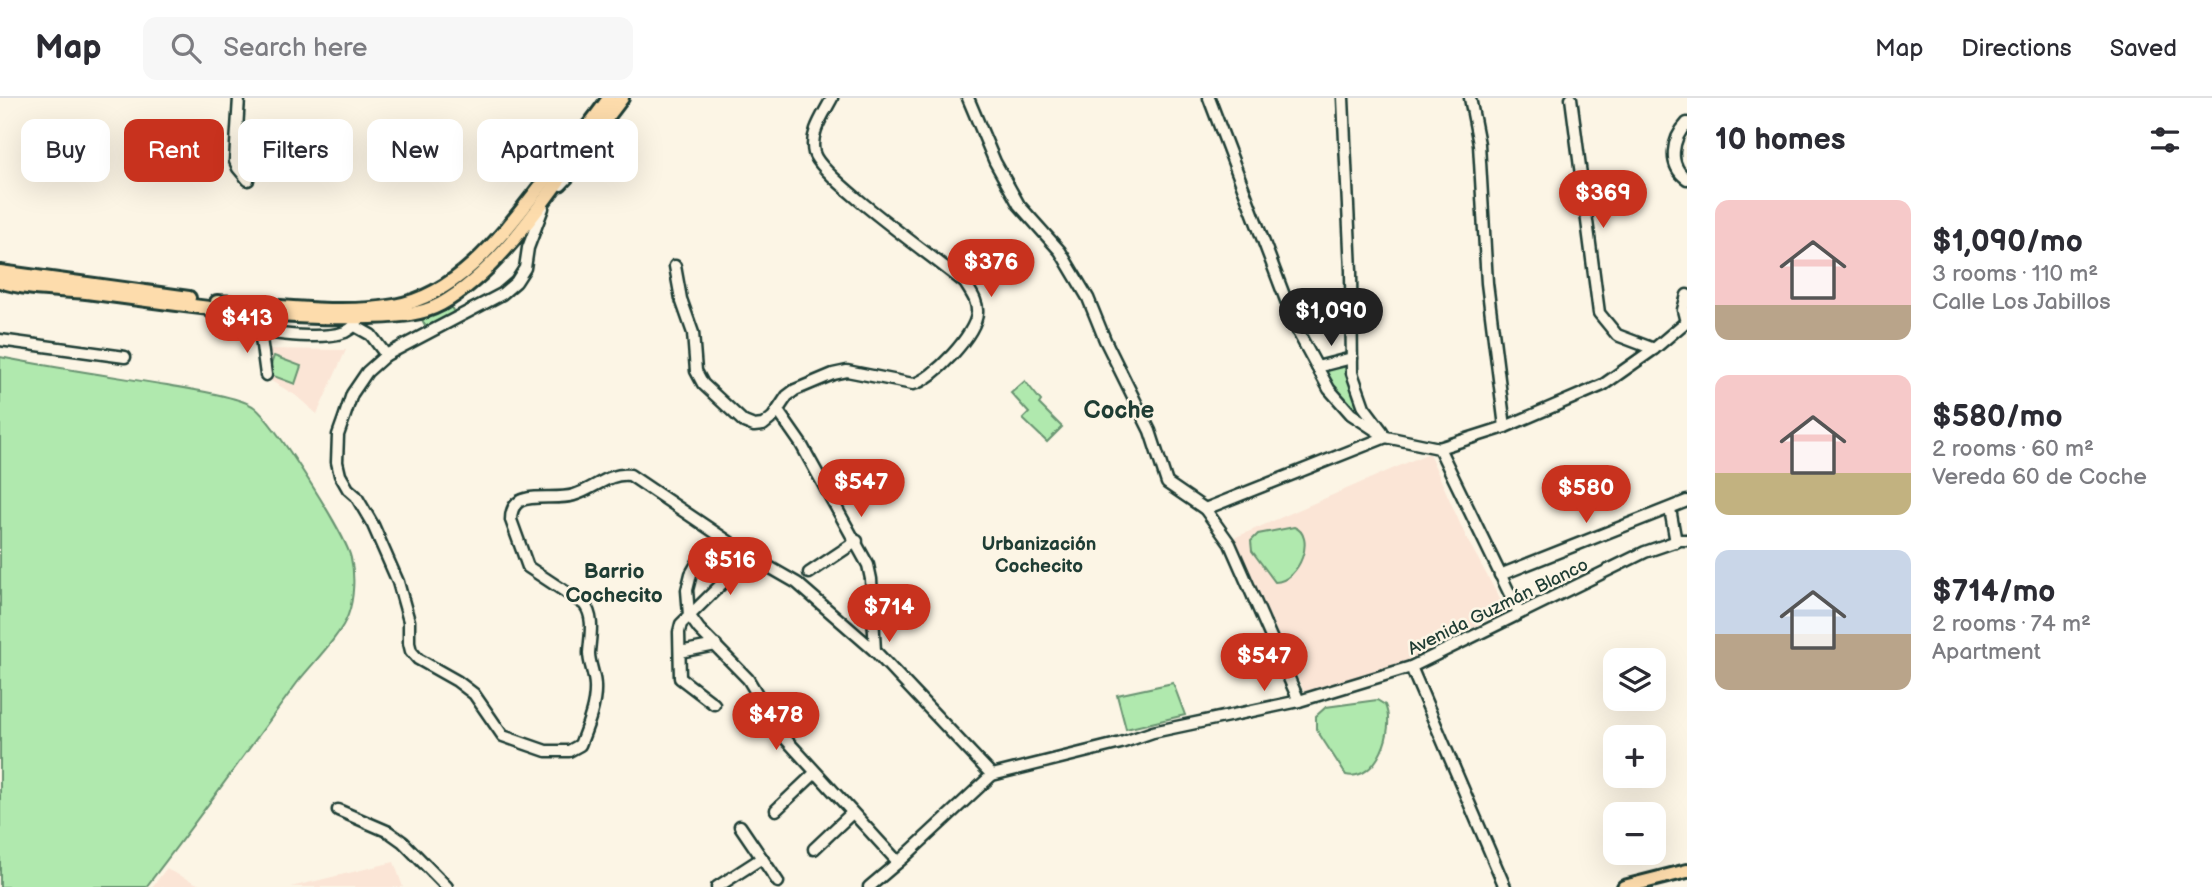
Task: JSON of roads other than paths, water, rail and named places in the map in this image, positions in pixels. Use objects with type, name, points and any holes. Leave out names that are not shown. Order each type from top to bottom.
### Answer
[{"type":"main road","points":[[608,119],[622,98]]},
{"type":"main road","points":[[0,272],[205,301],[366,309],[417,300],[449,282],[492,244],[604,100]]},
{"type":"main road","points":[[0,281],[20,286],[92,293],[208,310],[358,321],[419,312],[433,308],[454,295],[506,248],[561,182]]},
{"type":"main road","points":[[1624,887],[1687,871]]},
{"type":"street","points":[[238,168],[235,161],[239,98]]},
{"type":"street","points":[[675,266],[681,299],[693,333],[696,371],[703,384],[750,425],[763,425],[795,390],[834,374],[847,371],[913,384],[921,383],[940,367],[968,335],[977,316],[976,301],[965,283],[847,189],[818,162],[814,152],[813,135],[832,98]]},
{"type":"street","points":[[968,98],[995,162],[1019,205],[1060,251],[1088,298],[1105,340],[1150,431],[1167,483],[1205,509],[1230,544],[1299,701]]},
{"type":"street","points":[[1209,98],[1298,332],[1329,389],[1351,414],[1386,437],[1439,448],[1505,427],[1603,385],[1654,349],[1686,322],[1683,310],[1687,295]]},
{"type":"street","points":[[1343,98],[1351,271],[1352,373],[1364,407],[1386,437]]},
{"type":"street","points":[[1470,98],[1479,144],[1487,283],[1505,427]]},
{"type":"street","points":[[1571,98],[1599,313],[1617,335],[1654,349]]},
{"type":"street","points":[[1687,123],[1675,141],[1674,149],[1677,168],[1687,179]]},
{"type":"street","points":[[562,182],[545,205],[528,248],[525,268],[516,282],[502,294],[386,355],[367,372],[352,394],[338,435],[340,475],[373,526],[398,582],[409,621],[411,651],[418,659],[474,694],[503,736],[547,751],[575,749],[580,745],[589,719],[595,684],[589,656],[590,613],[584,604],[528,567],[512,520],[512,512],[519,502],[526,499],[564,498],[582,494],[614,476],[630,475],[750,556],[797,583],[875,651],[992,775]]},
{"type":"street","points":[[208,310],[225,322],[260,331],[322,336],[346,331],[358,321],[386,355]]},
{"type":"street","points":[[260,331],[265,375]]},
{"type":"street","points":[[0,340],[125,357]]},
{"type":"street","points":[[1317,367],[1352,358]]},
{"type":"street","points":[[778,411],[801,444],[856,541],[872,579],[875,651]]},
{"type":"street","points":[[1205,509],[1386,437]]},
{"type":"street","points":[[1439,448],[1519,613]]},
{"type":"street","points":[[1500,575],[1687,501]]},
{"type":"street","points":[[1670,509],[1681,541]]},
{"type":"street","points":[[808,573],[856,541]]},
{"type":"street","name":"Avenida Guzmán Blanco","points":[[869,887],[992,775],[1084,750],[1121,743],[1153,732],[1299,701],[1411,667],[1645,552],[1681,541]]},
{"type":"street","points":[[714,704],[681,679],[679,632],[681,624],[689,615],[750,556]]},
{"type":"street","points":[[699,560],[691,574],[687,590],[689,615],[748,679],[781,734],[898,862]]},
{"type":"street","points":[[680,652],[716,645]]},
{"type":"street","points":[[1411,667],[1505,887]]},
{"type":"street","points":[[776,810],[815,773]]},
{"type":"street","points":[[338,810],[389,832],[417,855],[447,887]]},
{"type":"street","points":[[814,849],[852,813]]},
{"type":"street","points":[[740,826],[778,883]]},
{"type":"street","points":[[718,887],[762,858]]},
{"type":"district","name":"Coche","points":[[1119,410]]},
{"type":"district","name":"Urbanización Cochecito","points":[[1039,555]]},
{"type":"district","name":"Barrio Cochecito","points":[[614,583]]}]
